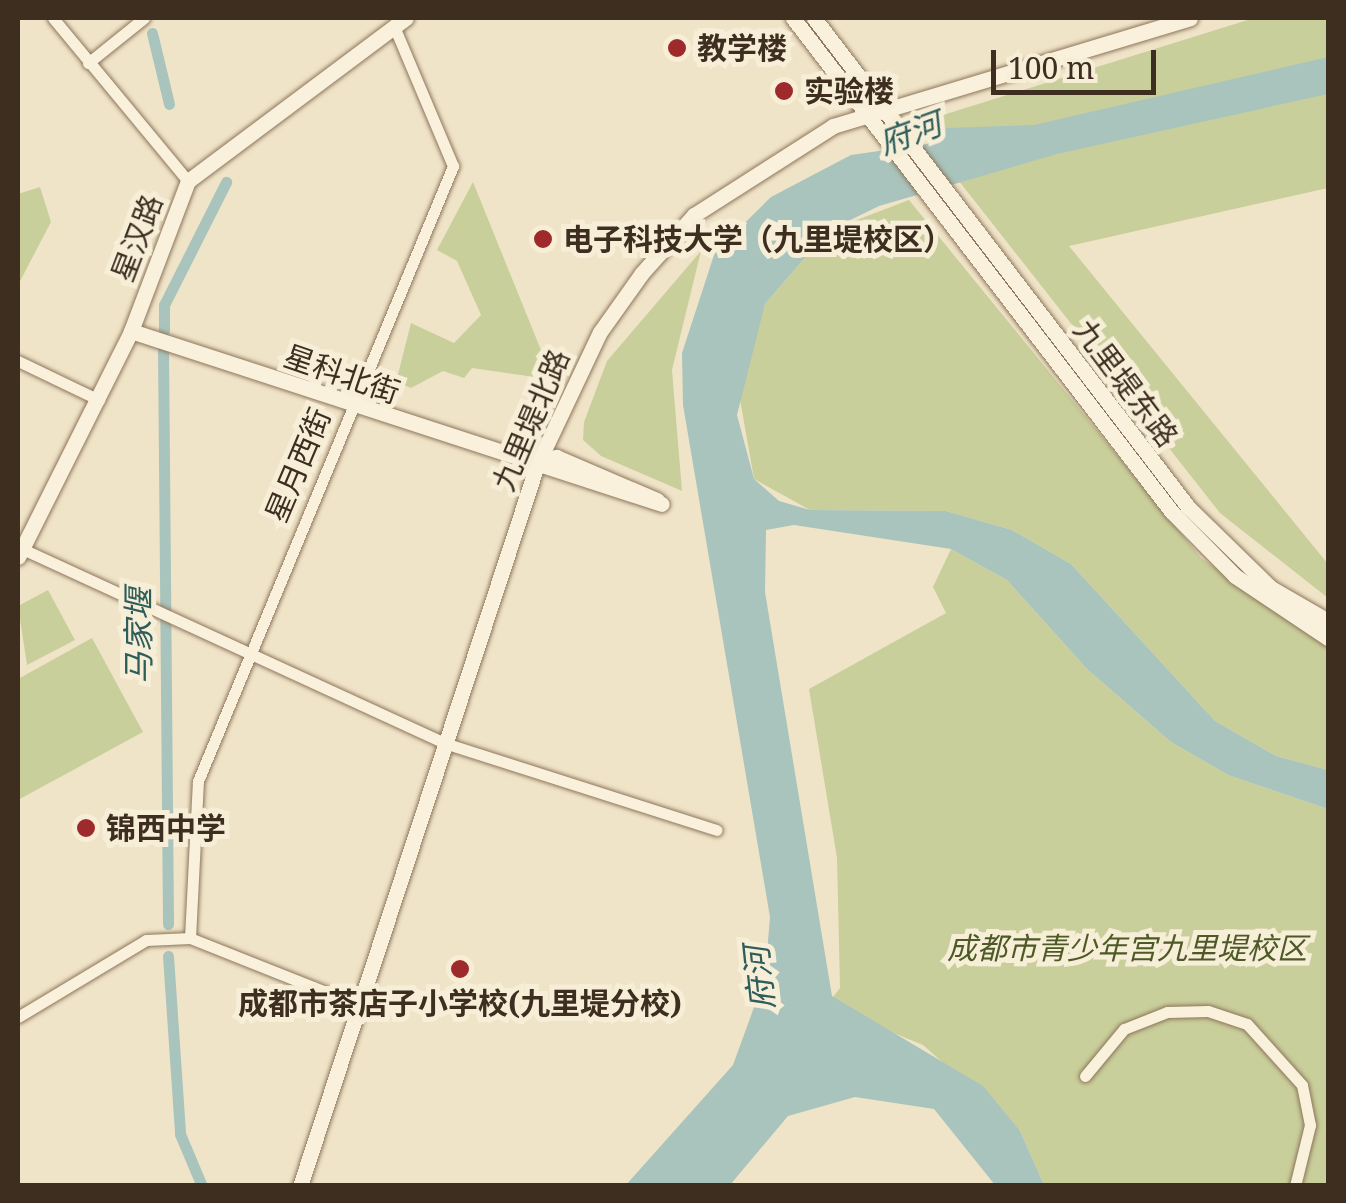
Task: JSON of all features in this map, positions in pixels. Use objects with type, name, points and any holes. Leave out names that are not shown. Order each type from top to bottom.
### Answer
[{"type":"street","points":[[53,18],[188,181]]},
{"type":"street","points":[[792,18],[930,208],[1204,546],[1266,602],[1328,638]]},
{"type":"street","name":"九里堤东路","points":[[814,18],[878,109],[1188,507],[1271,588],[1328,622]]},
{"type":"street","name":"九里堤北路","points":[[300,1186],[537,465],[600,332],[694,215],[859,115],[1190,18]]},
{"type":"street","points":[[88,63],[136,20]]},
{"type":"street","name":"星汉路","points":[[22,554],[131,330],[188,181],[400,22]]},
{"type":"street","name":"星月西街","points":[[190,938],[198,782],[245,657],[453,166],[400,22]]},
{"type":"street","name":"星科北街","points":[[131,330],[350,407],[537,465]]},
{"type":"street","points":[[18,362],[99,400]]},
{"type":"street","points":[[556,458],[641,486],[662,504],[568,475],[537,465],[556,458]]},
{"type":"street","points":[[22,554],[444,743],[716,830]]},
{"type":"street","points":[[18,1017],[146,940],[190,938],[358,1005]]},
{"type":"street","points":[[1084,1076],[1124,1029],[1167,1012],[1247,1024],[1302,1085],[1310,1125],[1295,1186]]},
{"type":"green space","points":[[1254,18],[1328,18],[1328,188],[1069,246],[1328,564],[1328,598],[1220,513],[929,143],[943,115]]},
{"type":"green space","points":[[473,182],[545,360],[534,377],[472,368],[464,378],[443,371],[411,388],[396,382],[411,323],[454,343],[481,315],[457,261],[437,250]]},
{"type":"green space","points":[[40,187],[51,222],[18,285],[18,194]]},
{"type":"green space","points":[[909,200],[1201,558],[1328,645],[1328,770],[1276,756],[1215,721],[1071,564],[1012,530],[946,511],[810,510],[754,479],[738,388],[765,304],[828,231]]},
{"type":"green space","points":[[701,251],[672,370],[682,491],[601,456],[583,440],[584,422],[607,361]]},
{"type":"green space","name":"成都市青少年宫九里堤校区","points":[[951,549],[1007,580],[1087,669],[1171,742],[1228,775],[1328,809],[1328,1185],[1044,1185],[1020,1131],[923,1045],[850,1015],[833,997],[840,988],[837,858],[809,689],[946,613],[933,587]]},
{"type":"green space","points":[[48,590],[75,640],[27,665],[18,606]]},
{"type":"green space","points":[[92,638],[143,732],[18,800],[18,679]]},
{"type":"water","points":[[1328,57],[1328,94],[1057,154],[879,206],[828,231],[765,304],[737,415],[754,479],[779,501],[810,510],[946,511],[1012,530],[1071,564],[1215,721],[1276,756],[1328,770],[1328,809],[1228,775],[1171,742],[1087,669],[1007,580],[951,549],[794,525],[766,530],[765,592],[832,996],[983,1086],[1020,1131],[1044,1185],[995,1185],[934,1109],[855,1097],[788,1116],[730,1185],[625,1186],[733,1065],[765,977],[770,917],[683,405],[682,353],[715,252],[771,197],[851,155],[927,144],[947,128],[1034,125]]},
{"type":"waterway","name":"马家堰","points":[[152,33],[169,104]]},
{"type":"waterway","name":"马家堰","points":[[164,330],[164,305],[226,182]]},
{"type":"waterway","name":"马家堰","points":[[163,348],[168,924]]},
{"type":"waterway","name":"马家堰","points":[[168,956],[180,1134],[202,1186]]},
{"type":"place","name":"教学楼","points":[[677,48]]},
{"type":"place","name":"实验楼","points":[[784,91]]},
{"type":"place","name":"电子科技大学（九里堤校区）","points":[[543,239]]},
{"type":"place","name":"锦西中学","points":[[86,828]]},
{"type":"place","name":"成都市茶店子小学校(九里堤分校)","points":[[460,969]]},
{"type":"water label","name":"府河","points":[[910,133]]},
{"type":"water label","name":"府河","points":[[759,978]]}]
